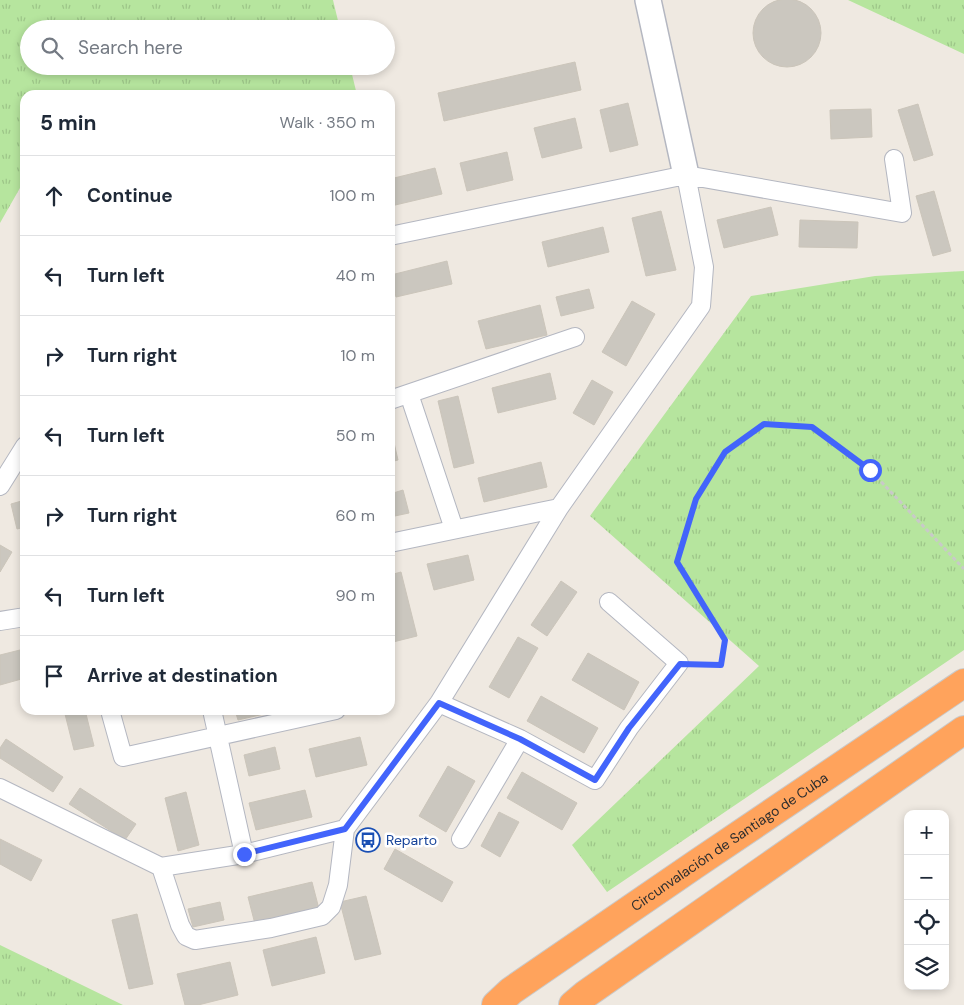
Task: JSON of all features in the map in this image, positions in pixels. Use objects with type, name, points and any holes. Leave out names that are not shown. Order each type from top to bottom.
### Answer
[{"type":"highway","name":"Circunvalación de Santiago de Cuba","points":[[496,1005],[511,991],[631,908],[964,683]]},
{"type":"highway","points":[[573,1005],[586,994],[964,730]]},
{"type":"street","points":[[161,867],[180,925],[186,936],[195,940],[271,928],[322,916],[331,907],[338,885],[345,829],[439,703],[559,508],[701,306],[704,267],[648,0]]},
{"type":"street","points":[[395,235],[686,175],[902,213],[894,159]]},
{"type":"street","points":[[395,398],[575,337]]},
{"type":"street","points":[[409,394],[454,530]]},
{"type":"street","points":[[0,486],[18,468]]},
{"type":"street","points":[[395,542],[559,508]]},
{"type":"street","points":[[439,703],[520,739],[595,780],[629,728],[680,664],[609,602]]},
{"type":"street","points":[[0,621],[20,618]]},
{"type":"street","points":[[111,715],[123,757],[314,715]]},
{"type":"street","points":[[213,715],[244,854]]},
{"type":"street","points":[[461,839],[520,739]]},
{"type":"street","points":[[0,788],[161,867],[244,854],[345,829]]},
{"type":"path","points":[[680,664],[721,665],[725,640],[677,562],[696,499],[725,452],[764,424],[812,427],[870,470],[964,569]]},
{"type":"green space","points":[[0,0],[333,0],[338,20],[20,20],[20,75],[352,75],[356,90],[20,90],[20,188],[0,223]]},
{"type":"green space","points":[[848,0],[964,0],[964,54]]},
{"type":"green space","points":[[964,271],[964,650],[607,892],[572,845],[759,666],[590,516],[751,296],[875,276]]},
{"type":"green space","points":[[0,945],[123,1005],[0,1005]]},
{"type":"building","points":[[794,-1],[806,5],[815,14],[821,26],[819,46],[811,57],[794,67],[780,67],[763,57],[755,46],[753,26],[763,9],[774,1]]},
{"type":"building","points":[[575,62],[581,90],[444,121],[438,93]]},
{"type":"building","points":[[628,103],[638,145],[610,152],[600,110]]},
{"type":"building","points":[[918,104],[933,155],[914,161],[898,110]]},
{"type":"building","points":[[871,109],[872,137],[831,139],[830,110]]},
{"type":"building","points":[[575,118],[582,148],[542,158],[534,128]]},
{"type":"building","points":[[507,152],[513,180],[467,191],[460,163]]},
{"type":"building","points":[[435,168],[442,194],[395,205],[395,178]]},
{"type":"building","points":[[934,191],[951,251],[933,256],[916,196]]},
{"type":"building","points":[[771,207],[778,235],[724,248],[717,220]]},
{"type":"building","points":[[661,211],[676,270],[646,276],[632,218]]},
{"type":"building","points":[[800,220],[858,222],[857,248],[799,247]]},
{"type":"building","points":[[603,227],[609,252],[548,267],[542,242]]},
{"type":"building","points":[[447,261],[452,284],[396,297],[395,274]]},
{"type":"building","points":[[589,289],[594,308],[561,316],[556,297]]},
{"type":"building","points":[[632,301],[655,314],[626,366],[602,352]]},
{"type":"building","points":[[540,305],[547,335],[486,349],[478,321]]},
{"type":"building","points":[[550,373],[556,399],[498,413],[492,388]]},
{"type":"building","points":[[592,380],[613,392],[594,425],[573,413]]},
{"type":"building","points":[[458,396],[474,463],[454,468],[438,401]]},
{"type":"building","points":[[395,447],[398,460],[395,461]]},
{"type":"building","points":[[541,462],[547,487],[484,502],[478,478]]},
{"type":"building","points":[[403,490],[409,513],[395,516],[395,492]]},
{"type":"building","points":[[20,501],[20,528],[17,529],[11,504]]},
{"type":"building","points":[[0,545],[12,552],[0,572]]},
{"type":"building","points":[[468,555],[474,580],[434,590],[427,564]]},
{"type":"building","points":[[401,572],[417,636],[395,642],[395,574]]},
{"type":"building","points":[[561,581],[577,592],[547,636],[531,625]]},
{"type":"building","points":[[518,637],[538,648],[509,698],[489,687]]},
{"type":"building","points":[[20,650],[20,679],[0,685],[0,655]]},
{"type":"building","points":[[588,653],[639,682],[624,710],[572,680]]},
{"type":"building","points":[[541,696],[598,728],[584,753],[527,721]]},
{"type":"building","points":[[65,715],[86,715],[94,746],[74,750]]},
{"type":"building","points":[[236,715],[260,715],[238,720]]},
{"type":"building","points":[[360,737],[367,765],[316,777],[309,749]]},
{"type":"building","points":[[6,739],[63,777],[53,792],[0,758],[0,748]]},
{"type":"building","points":[[275,747],[280,769],[249,776],[244,755]]},
{"type":"building","points":[[448,766],[475,781],[446,832],[419,816]]},
{"type":"building","points":[[522,772],[577,803],[562,830],[507,798]]},
{"type":"building","points":[[80,788],[136,824],[125,840],[69,804]]},
{"type":"building","points":[[305,790],[312,817],[256,830],[249,803]]},
{"type":"building","points":[[186,792],[199,845],[178,851],[165,798]]},
{"type":"building","points":[[499,812],[519,822],[500,857],[481,846]]},
{"type":"building","points":[[0,839],[42,860],[31,881],[0,864]]},
{"type":"building","points":[[395,849],[453,882],[442,902],[384,869]]},
{"type":"building","points":[[312,882],[319,909],[255,924],[248,897]]},
{"type":"building","points":[[366,896],[381,954],[355,960],[340,902]]},
{"type":"building","points":[[220,902],[224,920],[193,927],[188,909]]},
{"type":"building","points":[[137,914],[153,984],[129,989],[112,920]]},
{"type":"building","points":[[316,937],[325,973],[272,986],[263,950]]},
{"type":"building","points":[[230,962],[238,995],[198,1005],[185,1005],[177,974]]},
{"type":"place","name":"Reparto","points":[[368,840]]},
{"type":"route","points":[[244,854],[345,829],[439,703],[520,739],[595,780],[629,728],[680,664],[721,665],[725,640],[677,562],[696,499],[725,452],[764,424],[812,427],[870,470]]}]
